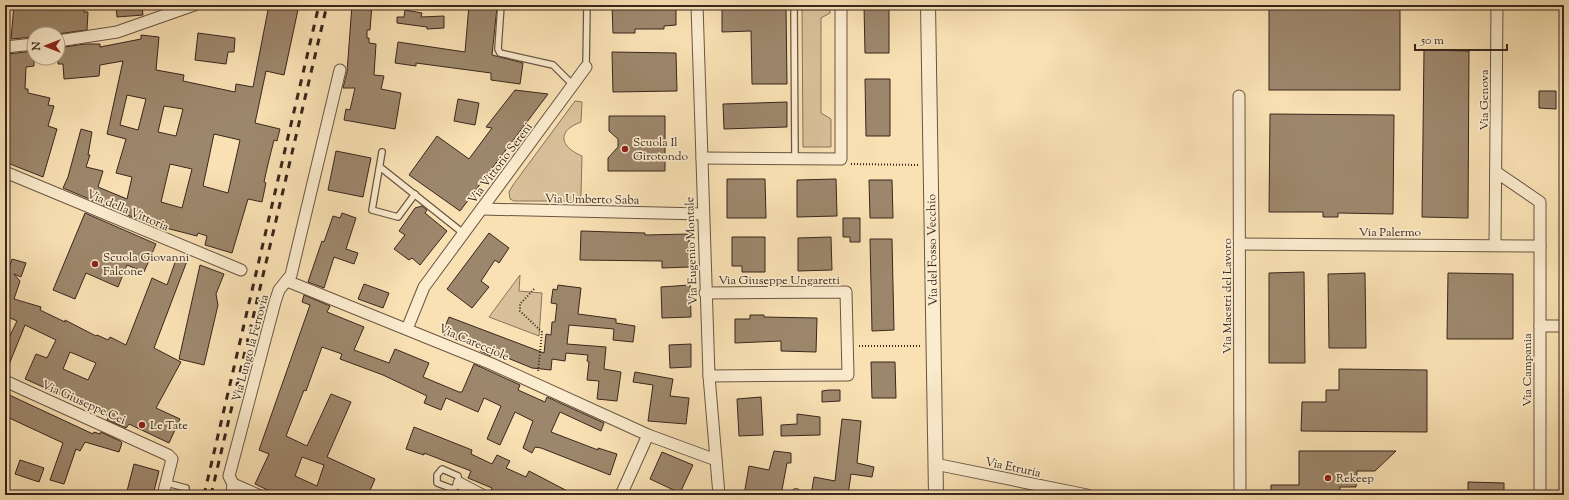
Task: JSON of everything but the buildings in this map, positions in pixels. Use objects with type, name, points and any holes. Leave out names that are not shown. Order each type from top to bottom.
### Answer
[{"type":"street","points":[[66,40],[118,32],[194,5]]},
{"type":"street","name":"Via Eugenio Montale","points":[[697,5],[708,376],[719,495]]},
{"type":"street","points":[[702,158],[841,159],[841,5]]},
{"type":"street","name":"Via del Fosso Vecchio","points":[[928,5],[936,495]]},
{"type":"street","name":"Via Genova","points":[[1495,245],[1497,5]]},
{"type":"street","points":[[5,47],[26,45]]},
{"type":"street","name":"Via Vittorio Sereni","points":[[408,329],[424,287],[586,67]]},
{"type":"street","name":"Via Lungo la Ferrovia","points":[[236,490],[230,476],[275,302],[280,290],[291,275],[340,70]]},
{"type":"street","name":"Via Maestri del Lavoro","points":[[1239,96],[1240,495]]},
{"type":"street","name":"Via della Vittoria","points":[[5,172],[189,250],[241,270]]},
{"type":"street","points":[[1496,172],[1540,202],[1540,246]]},
{"type":"street","name":"Via Umberto Saba","points":[[482,209],[702,214]]},
{"type":"street","name":"Via Palermo","points":[[1240,244],[1540,246]]},
{"type":"street","name":"Via Campania","points":[[1540,246],[1540,495]]},
{"type":"street","name":"Via Carecciole","points":[[287,281],[492,364],[648,435],[716,460]]},
{"type":"street","name":"Via Giuseppe Ungaretti","points":[[706,293],[846,292],[848,346],[848,375],[708,376]]},
{"type":"street","points":[[1540,326],[1564,326]]},
{"type":"street","name":"Via Giuseppe Cei","points":[[5,381],[168,455],[172,459],[167,484]]},
{"type":"street","points":[[621,495],[648,435]]},
{"type":"street","name":"Via Etruria","points":[[935,464],[1087,495]]},
{"type":"street","points":[[459,483],[482,495]]},
{"type":"street","points":[[164,495],[167,484]]},
{"type":"street","points":[[236,490],[258,495]]},
{"type":"lane","points":[[501,5],[498,49],[500,53],[553,65],[573,85]]},
{"type":"lane","name":"Via Vittorio Sereni","points":[[586,67],[587,5]]},
{"type":"lane","points":[[794,5],[795,158]]},
{"type":"lane","points":[[382,152],[372,210],[398,217],[415,194]]},
{"type":"lane","points":[[380,167],[463,233]]},
{"type":"lane","points":[[167,484],[186,488],[185,495]]},
{"type":"lane","points":[[236,490],[248,495]]},
{"type":"path","points":[[841,159],[853,164],[931,165]]},
{"type":"path","points":[[5,209],[10,211]]},
{"type":"path","points":[[534,289],[520,304],[520,311],[542,332],[542,343],[536,384]]},
{"type":"path","points":[[848,346],[933,346]]},
{"type":"shaded area","points":[[802,5],[830,5],[830,13],[821,18],[821,113],[831,119],[831,147],[803,147]]},
{"type":"shaded area","points":[[575,101],[582,102],[581,122],[568,130],[564,139],[565,144],[569,148],[582,156],[581,194],[579,201],[514,201],[510,199],[509,192],[513,185]]},
{"type":"shaded area","points":[[520,275],[519,291],[542,293],[539,336],[489,317]]},
{"type":"railway","points":[[204,495],[319,5]]},
{"type":"railway","points":[[211,495],[327,5]]},
{"type":"place","name":"Scuola Il Girotondo","points":[[625,149]]},
{"type":"place","name":"Scuola Giovanni Falcone","points":[[95,264]]},
{"type":"place","name":"Le Tate","points":[[142,425]]},
{"type":"place","name":"Rekeep","points":[[1328,478]]}]
